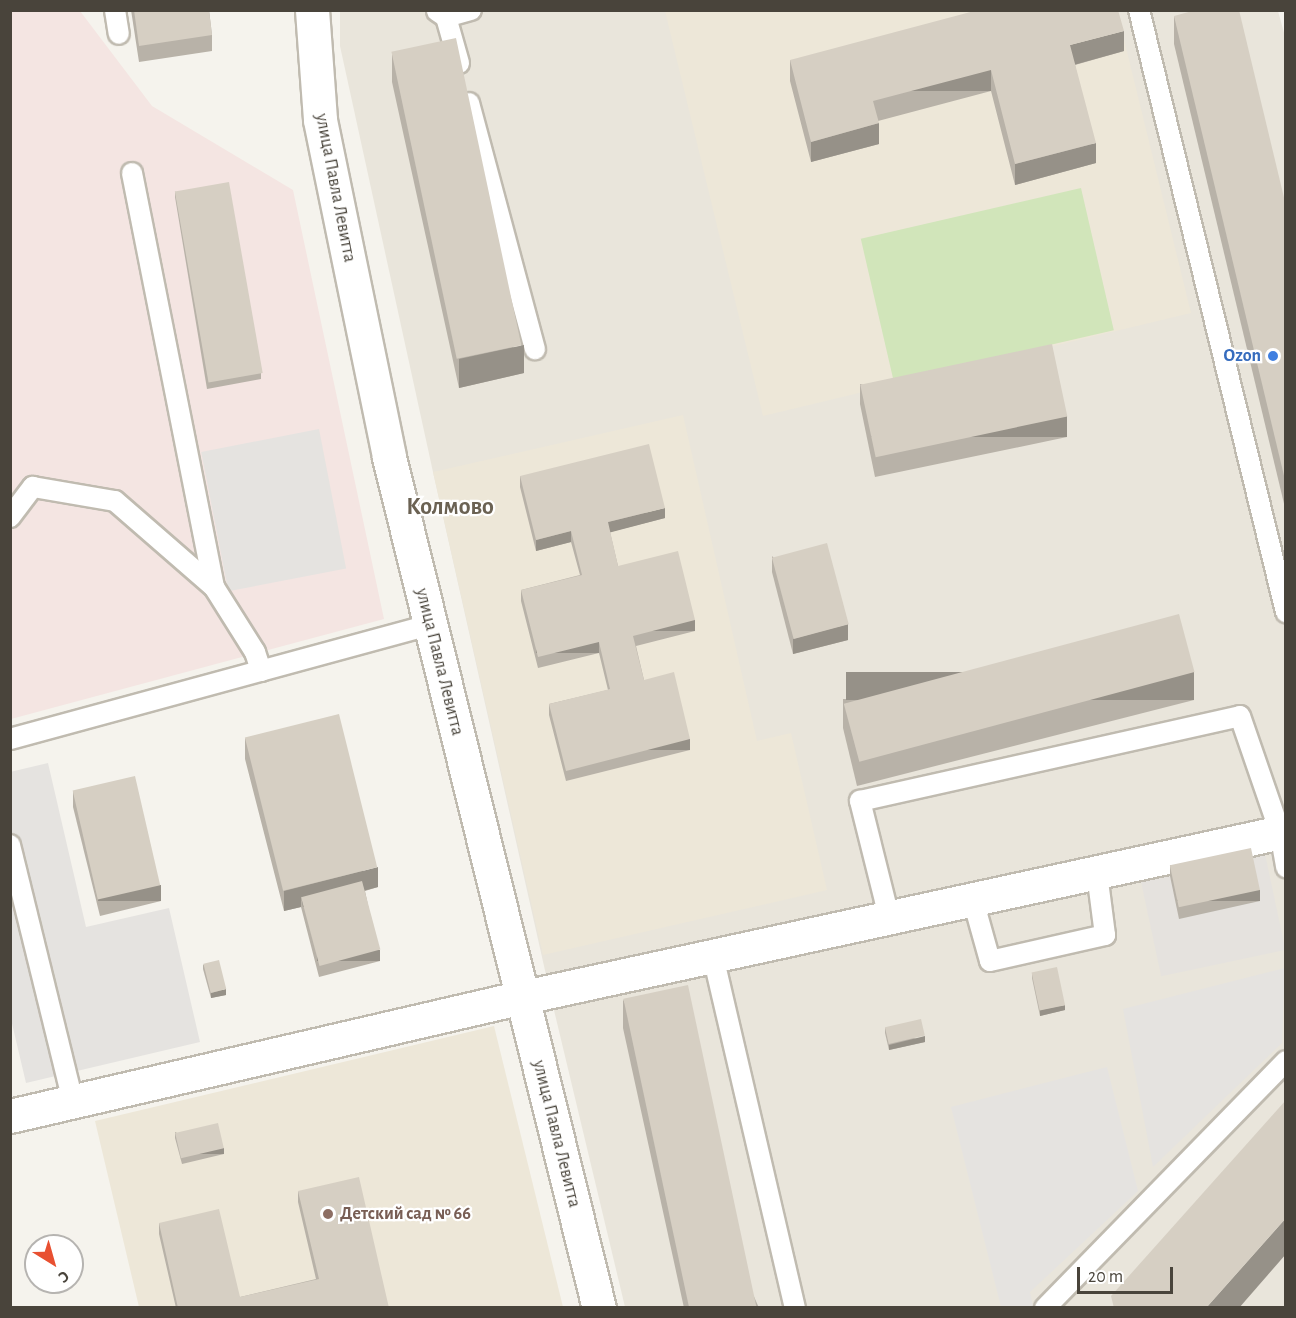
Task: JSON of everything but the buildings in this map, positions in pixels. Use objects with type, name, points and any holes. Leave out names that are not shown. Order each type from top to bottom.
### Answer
[{"type":"street","name":"улица Павла Левитта","points":[[312,10],[320,120],[388,457],[599,1308]]},
{"type":"street","points":[[10,1116],[523,998],[1283,831]]},
{"type":"lane","points":[[115,10],[119,34]]},
{"type":"lane","points":[[471,10],[442,14],[535,350]]},
{"type":"lane","points":[[1138,10],[1286,612]]},
{"type":"lane","points":[[132,173],[214,587]]},
{"type":"lane","points":[[10,517],[33,487],[115,501],[214,587],[255,652],[261,671]]},
{"type":"lane","points":[[10,738],[429,626]]},
{"type":"lane","points":[[889,917],[860,801],[1240,716],[1283,831],[1286,867]]},
{"type":"lane","points":[[10,845],[73,1102]]},
{"type":"lane","points":[[973,900],[990,960],[1105,936],[1097,873]]},
{"type":"lane","points":[[713,956],[795,1308]]},
{"type":"lane","points":[[1045,1308],[1286,1061]]},
{"type":"shaded area","points":[[11,11],[80,11],[152,106],[293,190],[384,619],[11,719]]},
{"type":"shaded area","points":[[340,11],[1278,11],[1286,40],[1285,1307],[625,1307],[553,1006],[433,472],[340,46]]},
{"type":"shaded area","points":[[665,11],[1117,11],[1191,313],[763,416]]},
{"type":"shaded area","points":[[683,415],[757,741],[791,733],[827,890],[543,955],[433,472]]},
{"type":"shaded area","points":[[319,429],[346,568],[228,591],[201,452]]},
{"type":"shaded area","points":[[48,763],[86,927],[169,908],[200,1042],[26,1083],[10,1015],[10,772]]},
{"type":"shaded area","points":[[1265,854],[1285,950],[1161,976],[1141,880]]},
{"type":"shaded area","points":[[1285,968],[1282,1043],[1153,1167],[1123,1009]]},
{"type":"shaded area","name":"Детский сад № 66","points":[[494,1026],[563,1307],[139,1307],[95,1121]]},
{"type":"shaded area","points":[[1107,1067],[1138,1191],[1030,1292],[1033,1307],[1001,1307],[951,1107]]},
{"type":"green space","points":[[1081,188],[1114,330],[894,381],[861,239]]},
{"type":"place","name":"Ozon","points":[[1273,356]]},
{"type":"place","name":"Детский сад № 66","points":[[328,1214]]},
{"type":"district","name":"Колмово","points":[[450,508]]}]
